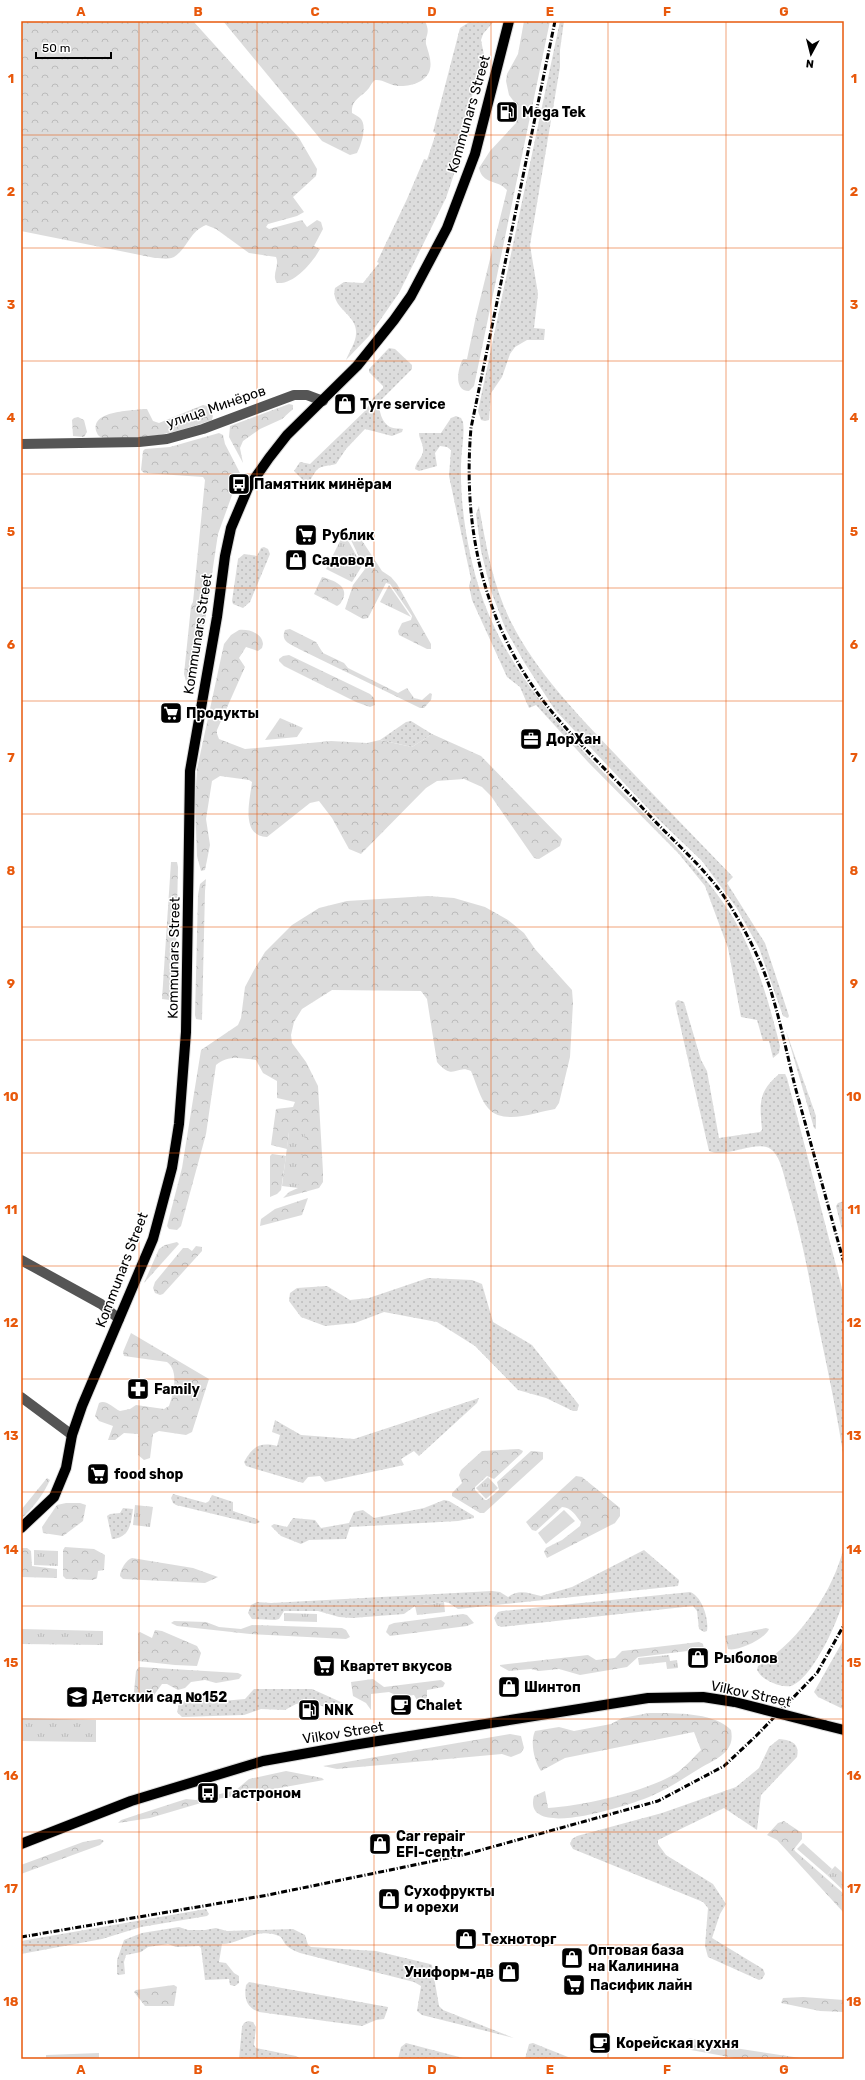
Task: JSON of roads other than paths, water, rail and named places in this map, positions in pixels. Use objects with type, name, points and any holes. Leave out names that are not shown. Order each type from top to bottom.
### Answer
[{"type":"main road","name":"Kommunars Street","points":[[21,1528],[54,1497],[66,1468],[72,1435],[82,1406],[152,1239],[172,1168],[179,1124],[187,1005],[190,771],[217,617],[226,548],[239,507],[250,484],[287,436],[358,366],[411,296],[447,228],[475,154],[509,21]]},
{"type":"main road","name":"Vilkov Street","points":[[21,1844],[130,1801],[263,1761],[353,1745],[648,1698],[703,1697],[735,1702],[844,1730]]},
{"type":"street","name":"улица Минёров","points":[[21,444],[139,442],[167,439],[203,429],[294,395],[307,395],[323,401]]},
{"type":"street","points":[[21,1260],[101,1304],[119,1319]]},
{"type":"street","points":[[21,1398],[72,1435]]},
{"type":"railway","points":[[555,21],[471,428],[469,467],[470,505],[475,542],[483,578],[495,614],[510,648],[529,681],[552,712],[625,790],[695,861],[716,885],[746,932],[761,964],[773,998],[796,1090],[844,1263]]},
{"type":"railway","points":[[21,1937],[268,1895],[463,1855],[658,1801],[724,1766],[756,1736],[817,1673],[844,1625]]},
{"type":"place","name":"Mega Tek","points":[[507,112]]},
{"type":"place","name":"Tyre service","points":[[345,404]]},
{"type":"place","name":"Памятник минёрам","points":[[239,484]]},
{"type":"place","name":"Рублик","points":[[306,535]]},
{"type":"place","name":"Садовод","points":[[296,560]]},
{"type":"place","name":"Продукты","points":[[171,713]]},
{"type":"place","name":"ДорХан","points":[[531,739]]},
{"type":"place","name":"Family","points":[[138,1389]]},
{"type":"place","name":"food shop","points":[[98,1474]]},
{"type":"place","name":"Рыболов","points":[[698,1658]]},
{"type":"place","name":"Квартет вкусов","points":[[324,1666]]},
{"type":"place","name":"Шинтоп","points":[[509,1687]]},
{"type":"place","name":"Детский сад №152","points":[[77,1697]]},
{"type":"place","name":"Chalet","points":[[401,1705]]},
{"type":"place","name":"NNK","points":[[309,1710]]},
{"type":"place","name":"Гастроном","points":[[208,1793]]},
{"type":"place","name":"Car repair EFI-centr","points":[[380,1844]]},
{"type":"place","name":"Сухофрукты и орехи","points":[[389,1899]]},
{"type":"place","name":"Техноторг","points":[[466,1939]]},
{"type":"place","name":"Оптовая база на Калинина","points":[[572,1958]]},
{"type":"place","name":"Униформ-дв","points":[[509,1972]]},
{"type":"place","name":"Пасифик лайн","points":[[574,1985]]},
{"type":"place","name":"Корейская кухня","points":[[600,2043]]}]
